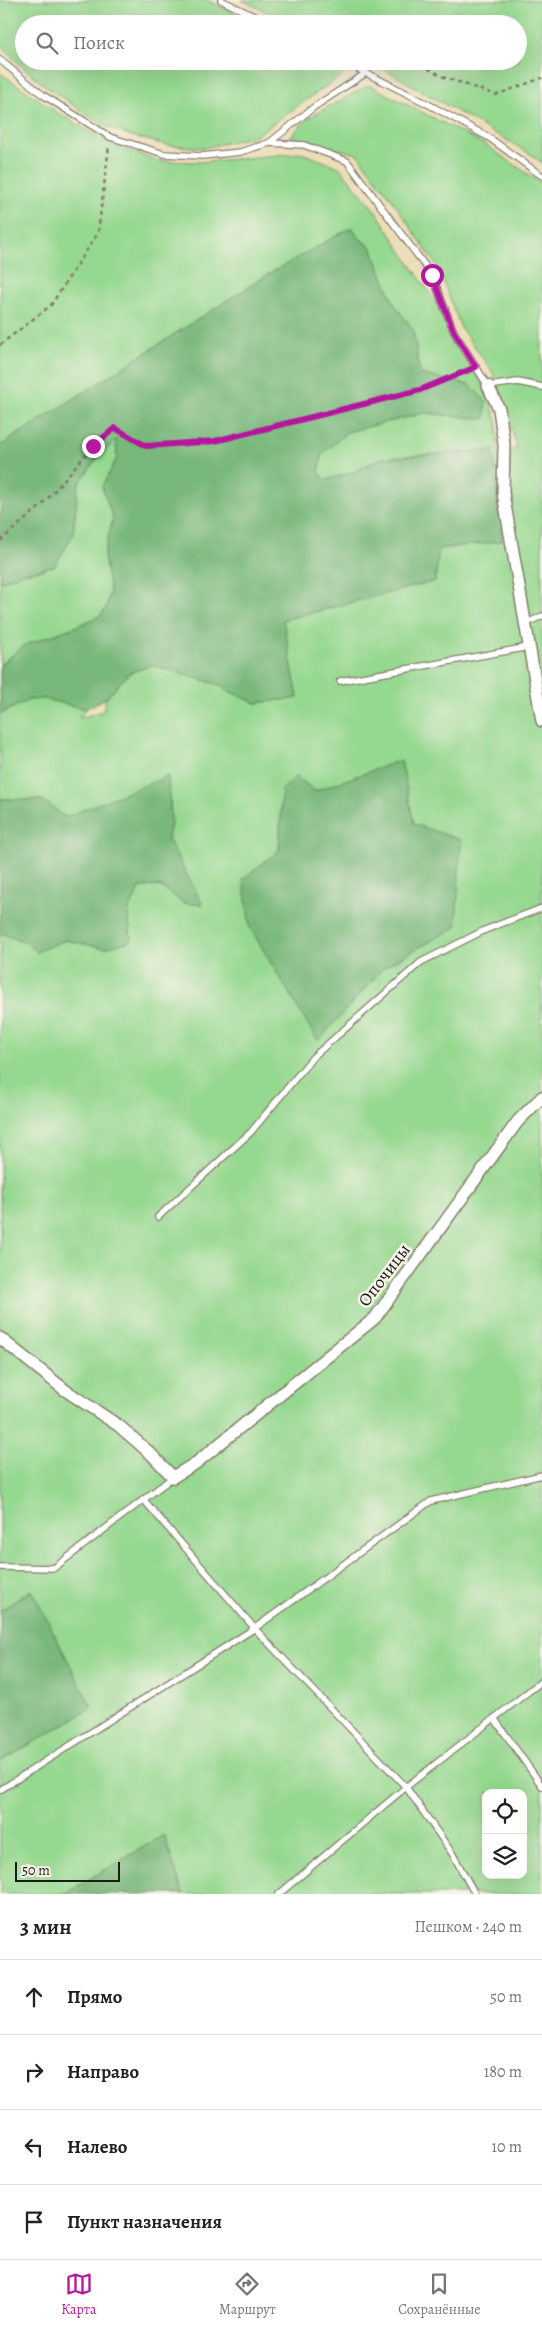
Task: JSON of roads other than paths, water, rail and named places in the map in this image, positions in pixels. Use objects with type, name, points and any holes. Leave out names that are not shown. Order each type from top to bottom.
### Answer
[{"type":"street","points":[[488,386],[499,409],[504,444],[503,493],[542,721]]},
{"type":"street","name":"Опочицы","points":[[173,1477],[196,1462],[375,1318],[518,1121],[542,1097]]},
{"type":"street","points":[[0,1338],[65,1390],[119,1426],[150,1452],[173,1477]]},
{"type":"lane","points":[[221,0],[252,15]]},
{"type":"lane","points":[[0,60],[43,95],[110,137],[164,154],[202,156],[240,152],[269,143],[304,145],[347,161],[432,275],[454,332],[488,386],[518,382],[542,387]]},
{"type":"lane","points":[[360,70],[488,137],[542,176]]},
{"type":"lane","points":[[269,143],[314,107],[366,73]]},
{"type":"lane","points":[[525,624],[542,616]]},
{"type":"lane","points":[[340,681],[529,647]]},
{"type":"lane","points":[[158,1218],[251,1132],[313,1057],[421,962],[485,930],[542,908]]},
{"type":"lane","points":[[0,1790],[255,1628],[431,1501],[542,1475]]},
{"type":"lane","points":[[0,1567],[54,1568],[173,1477]]},
{"type":"lane","points":[[143,1500],[255,1628],[406,1787],[452,1853],[475,1894]]},
{"type":"lane","points":[[279,1894],[406,1787],[542,1681]]},
{"type":"lane","points":[[494,1718],[542,1786]]}]
